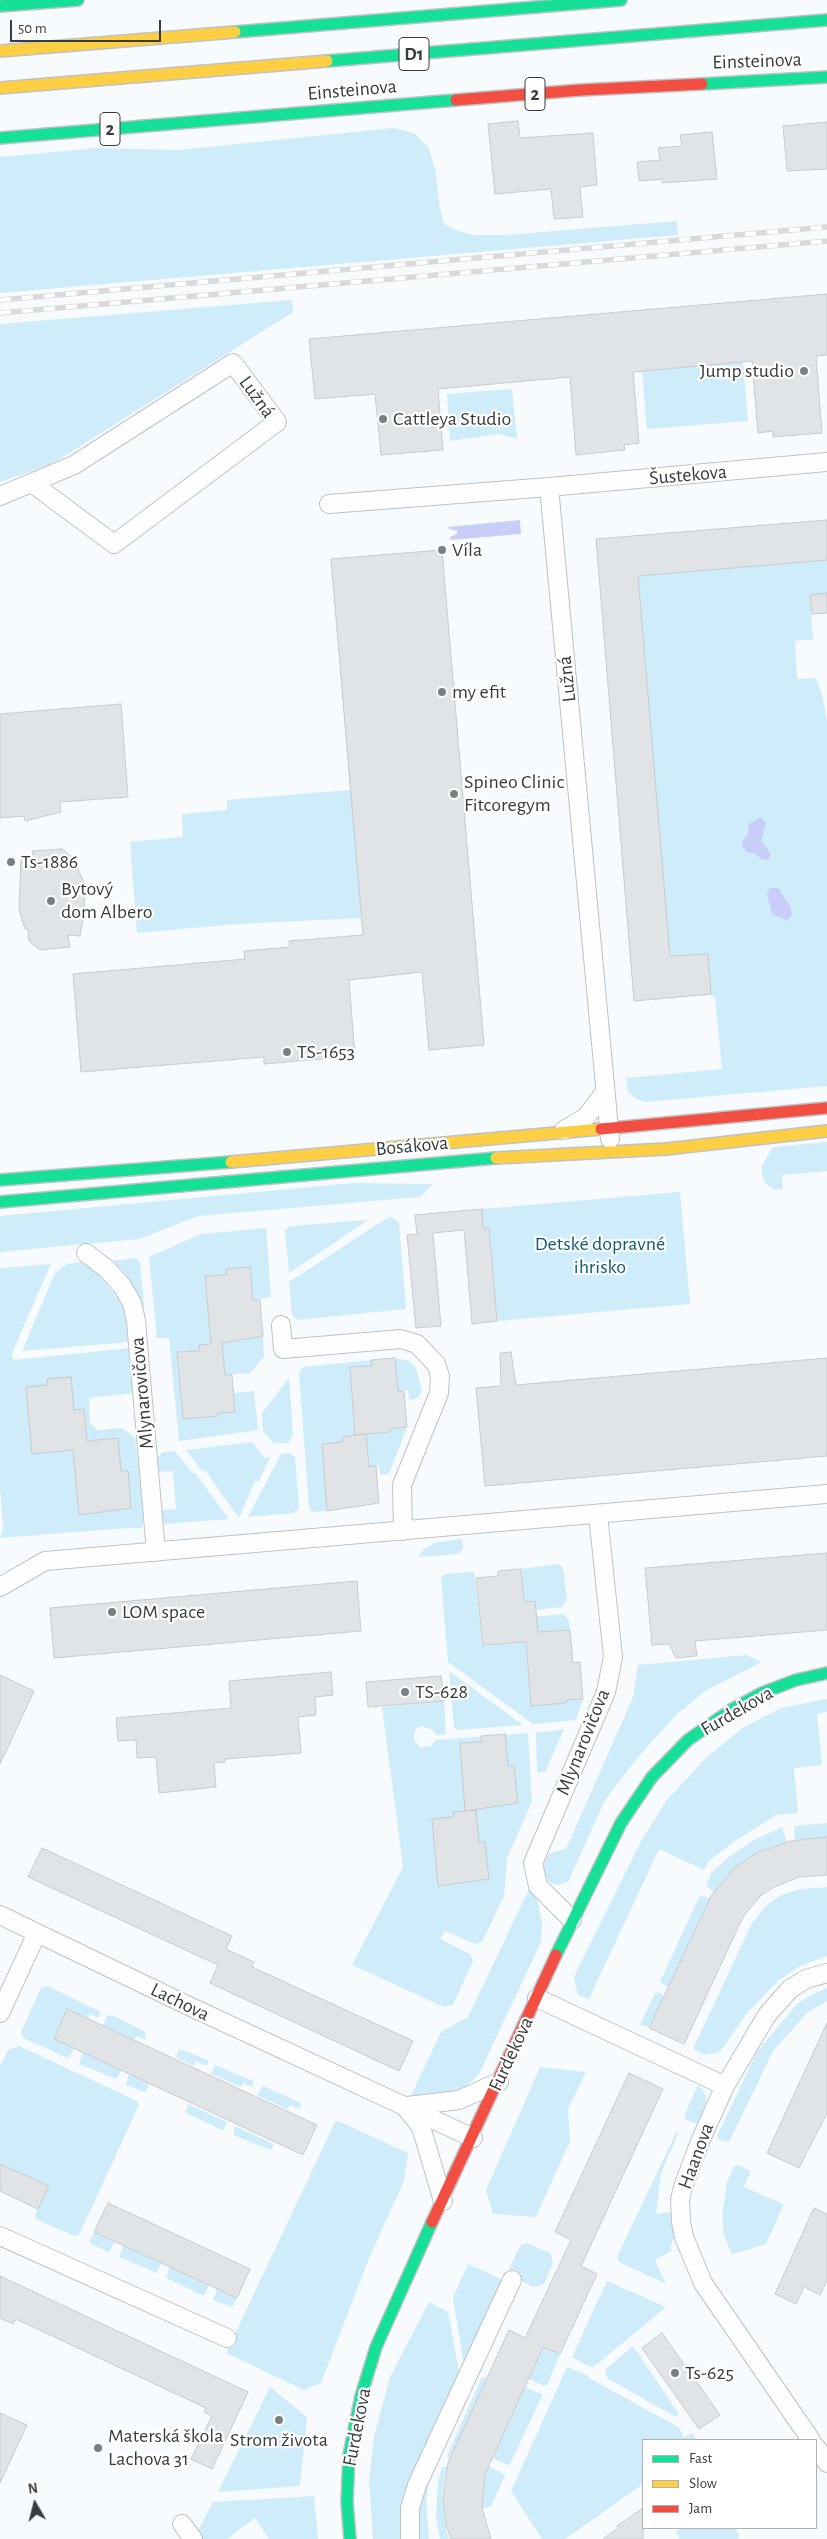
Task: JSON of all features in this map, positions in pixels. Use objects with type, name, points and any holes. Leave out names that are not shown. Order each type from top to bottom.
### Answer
[{"type":"main road","points":[[0,6],[78,0]]},
{"type":"main road","name":"D1","points":[[0,51],[621,0]]},
{"type":"main road","name":"D1","points":[[0,88],[827,20]]},
{"type":"main road","name":"Einsteinova","points":[[0,138],[581,90],[827,77]]},
{"type":"main road","name":"Bosákova","points":[[0,1180],[560,1133],[827,1108]]},
{"type":"main road","name":"Bosákova","points":[[0,1202],[543,1154],[612,1153],[827,1131]]},
{"type":"main road","name":"Furdekova","points":[[350,2539],[347,2502],[348,2467],[353,2433],[363,2389],[382,2332],[499,2082],[572,1920],[621,1823],[652,1777],[676,1751],[715,1721],[746,1702],[778,1686],[827,1673]]},
{"type":"street","name":"Lužná","points":[[0,496],[33,484],[74,465],[233,363],[277,422],[114,544],[33,484]]},
{"type":"street","name":"Šustekova","points":[[549,488],[827,462]]},
{"type":"street","points":[[328,504],[549,488]]},
{"type":"street","name":"Lužná","points":[[549,488],[612,1153]]},
{"type":"street","points":[[560,1133],[586,1117],[605,1092]]},
{"type":"street","name":"Mlynarovičova","points":[[86,1253],[107,1269],[122,1286],[132,1302],[136,1321],[156,1552]]},
{"type":"street","points":[[281,1324],[283,1349],[401,1338],[417,1344],[436,1364],[440,1376],[439,1392],[402,1486],[403,1531]]},
{"type":"street","points":[[0,1587],[45,1561],[827,1494]]},
{"type":"street","name":"Mlynarovičova","points":[[572,1920],[540,1890],[535,1877],[533,1863],[606,1692],[613,1657],[598,1515]]},
{"type":"street","points":[[0,1915],[37,1932],[0,2012]]},
{"type":"street","name":"Lachova","points":[[37,1932],[473,2138]]},
{"type":"street","name":"Haanova","points":[[810,2439],[708,2292],[684,2237],[680,2214],[684,2184],[725,2086],[777,2002],[800,1982],[827,1973]]},
{"type":"street","points":[[537,1998],[725,2086]]},
{"type":"street","points":[[404,2106],[460,2100],[499,2082]]},
{"type":"street","name":"Lachova","points":[[404,2106],[421,2127],[443,2201]]},
{"type":"street","points":[[0,2236],[227,2338]]},
{"type":"street","points":[[410,2539],[410,2508],[417,2485],[512,2280]]},
{"type":"street","points":[[817,2448],[827,2463]]},
{"type":"street","points":[[182,2524],[193,2539]]},
{"type":"green space","points":[[393,128],[414,133],[429,148],[435,169],[440,209],[444,224],[459,231],[473,235],[506,235],[677,221],[678,235],[0,293],[0,157],[97,148],[179,150]]},
{"type":"green space","points":[[292,300],[293,312],[52,464],[0,482],[0,324]]},
{"type":"green space","points":[[743,362],[748,421],[647,429],[642,371]]},
{"type":"green space","points":[[512,389],[517,439],[499,434],[450,441],[447,394]]},
{"type":"green space","points":[[442,550],[474,926],[419,931],[422,972],[366,979],[348,978],[345,936],[363,935],[361,918],[238,924],[137,933],[130,842],[183,837],[182,814],[227,810],[227,800],[350,790],[331,559]]},
{"type":"green space","points":[[827,560],[827,593],[810,595],[813,639],[795,641],[797,679],[816,678],[823,698],[827,721],[827,1086],[645,1102],[635,1098],[628,1092],[626,1078],[722,1069],[715,998],[711,995],[634,1001],[610,712],[649,708],[638,576]]},
{"type":"green space","points":[[827,1142],[827,1171],[782,1175],[783,1189],[774,1190],[764,1182],[761,1167],[773,1147]]},
{"type":"green space","points":[[354,1183],[433,1184],[420,1197],[198,1216],[139,1239],[0,1252],[0,1216]]},
{"type":"green space","name":"Detské dopravné ihrisko","points":[[680,1192],[690,1304],[497,1321],[489,1228],[483,1228],[482,1209]]},
{"type":"green space","points":[[392,1217],[399,1223],[406,1309],[297,1320],[292,1315],[289,1282],[387,1218]]},
{"type":"green space","points":[[368,1220],[289,1273],[285,1231],[290,1226]]},
{"type":"green space","points":[[266,1228],[271,1297],[253,1300],[250,1267],[227,1269],[227,1275],[205,1276],[211,1344],[199,1345],[199,1351],[177,1353],[183,1419],[217,1416],[218,1413],[235,1412],[233,1393],[254,1391],[258,1430],[179,1441],[169,1338],[157,1338],[149,1257],[201,1234]]},
{"type":"green space","points":[[136,1258],[140,1262],[145,1317],[132,1284],[123,1271],[111,1261]]},
{"type":"green space","points":[[82,1262],[96,1272],[117,1297],[124,1309],[129,1342],[22,1351],[55,1273],[67,1264]]},
{"type":"green space","points":[[51,1264],[12,1353],[13,1360],[130,1348],[133,1393],[89,1398],[90,1423],[97,1430],[122,1428],[135,1438],[144,1517],[142,1528],[0,1538],[3,1528],[0,1487],[0,1268]]},
{"type":"green space","points":[[263,1336],[264,1357],[250,1373],[225,1375],[222,1343]]},
{"type":"green space","points":[[395,1358],[409,1361],[416,1368],[422,1391],[418,1398],[409,1400],[408,1390],[398,1391]]},
{"type":"green space","points":[[371,1360],[372,1366],[350,1368],[355,1435],[343,1437],[343,1442],[322,1444],[327,1511],[312,1512],[309,1507],[299,1373],[303,1367]]},
{"type":"green space","points":[[289,1378],[293,1435],[288,1443],[274,1443],[263,1431],[262,1413]]},
{"type":"green space","points":[[407,1427],[389,1474],[380,1475],[379,1466],[369,1467],[366,1434],[390,1432],[390,1429]]},
{"type":"green space","points":[[252,1442],[264,1458],[270,1457],[259,1481],[255,1481],[239,1518],[205,1470],[202,1471],[186,1450]]},
{"type":"green space","points":[[175,1451],[192,1473],[195,1473],[229,1519],[164,1524],[161,1510],[176,1509],[173,1471],[157,1472],[157,1458],[163,1452]]},
{"type":"green space","points":[[289,1453],[295,1457],[299,1508],[294,1513],[248,1517],[281,1454]]},
{"type":"green space","points":[[462,1539],[463,1549],[458,1554],[418,1557],[424,1549],[434,1543]]},
{"type":"green space","points":[[558,1564],[563,1568],[567,1600],[562,1607],[535,1610],[534,1601],[524,1602],[521,1569]]},
{"type":"green space","points":[[474,1572],[483,1645],[517,1643],[525,1639],[531,1706],[565,1703],[566,1700],[583,1699],[576,1720],[533,1724],[448,1662],[441,1578],[445,1574]]},
{"type":"green space","points":[[563,1614],[569,1620],[570,1630],[547,1632],[535,1638],[533,1617]]},
{"type":"green space","points":[[746,1655],[762,1662],[705,1691],[676,1715],[638,1757],[605,1800],[568,1882],[557,1885],[549,1882],[544,1874],[544,1863],[549,1853],[566,1849],[633,1697],[638,1665]]},
{"type":"green space","points":[[449,1671],[523,1725],[458,1730],[454,1727]]},
{"type":"green space","points":[[827,1699],[827,1712],[817,1714],[822,1765],[794,1768],[798,1813],[776,1815],[732,1843],[708,1862],[704,1870],[659,1849],[589,1999],[578,1995],[574,1977],[640,1843],[666,1801],[708,1756],[744,1727],[781,1708]]},
{"type":"green space","points":[[444,1701],[446,1734],[436,1735],[433,1730],[421,1726],[416,1729],[414,1735],[414,1740],[420,1747],[431,1746],[436,1740],[528,1733],[532,1801],[507,1859],[504,1896],[482,1942],[475,1944],[445,1931],[440,1939],[470,1954],[473,1961],[453,2005],[444,2007],[352,1965],[403,1867],[382,1707]]},
{"type":"green space","points":[[564,1729],[545,1772],[537,1773],[536,1733]]},
{"type":"green space","points":[[827,1823],[827,1838],[795,1840],[794,1828],[796,1826]]},
{"type":"green space","points":[[782,1827],[787,1842],[761,1850],[731,1871],[714,1892],[706,1886],[711,1873],[730,1856],[754,1840]]},
{"type":"green space","points":[[530,1887],[537,1899],[542,1922],[541,1942],[479,2074],[457,2096],[426,2101],[411,2096],[441,2032],[468,2017]]},
{"type":"green space","points":[[827,1887],[827,1956],[800,1966],[778,1981],[747,2013],[720,2052],[705,2055],[693,2049],[752,1923],[767,1905],[781,1895],[801,1889]]},
{"type":"green space","points":[[702,1896],[710,1899],[668,1988],[660,1982],[699,1897]]},
{"type":"green space","points":[[47,1986],[100,2013],[98,2018],[90,2014],[88,2019],[67,2010],[54,2038],[75,2048],[68,2058],[23,2038],[21,2032],[41,1988]]},
{"type":"green space","points":[[827,1988],[827,2001],[808,2012],[773,2051],[729,2142],[719,2140],[717,2136],[757,2052],[797,2004]]},
{"type":"green space","points":[[658,1992],[664,1996],[649,2027],[640,2025],[655,1993]]},
{"type":"green space","points":[[111,2015],[146,2032],[145,2040],[137,2036],[134,2040],[103,2026],[107,2016]]},
{"type":"green space","points":[[19,2046],[137,2101],[139,2105],[79,2235],[74,2236],[34,2218],[48,2186],[0,2164],[0,2067],[8,2050]]},
{"type":"green space","points":[[179,2049],[208,2060],[208,2063],[206,2066],[196,2061],[194,2066],[176,2057]]},
{"type":"green space","points":[[83,2052],[121,2070],[117,2079],[79,2064]]},
{"type":"green space","points":[[215,2065],[253,2081],[253,2087],[243,2083],[241,2087],[211,2074]]},
{"type":"green space","points":[[540,2067],[586,2072],[568,2109],[570,2141],[536,2217],[493,2214],[486,2190]]},
{"type":"green space","points":[[129,2074],[150,2083],[145,2092],[126,2085]]},
{"type":"green space","points":[[698,2085],[704,2092],[707,2101],[699,2125],[685,2119],[684,2116]]},
{"type":"green space","points":[[263,2086],[301,2103],[300,2109],[290,2105],[287,2109],[257,2095]]},
{"type":"green space","points":[[188,2104],[227,2122],[224,2129],[222,2130],[186,2113]]},
{"type":"green space","points":[[338,2121],[408,2153],[404,2181],[370,2256],[321,2383],[304,2390],[226,2353],[335,2122]]},
{"type":"green space","points":[[235,2126],[274,2144],[271,2150],[233,2135]]},
{"type":"green space","points":[[679,2132],[661,2173],[656,2214],[671,2212],[674,2238],[670,2247],[672,2251],[655,2260],[666,2284],[619,2262],[617,2257],[676,2133]]},
{"type":"green space","points":[[737,2165],[751,2171],[744,2187],[783,2204],[783,2206],[766,2244],[734,2254],[731,2253],[724,2235],[722,2216],[727,2182],[734,2166]]},
{"type":"green space","points":[[94,2232],[114,2242],[110,2251],[108,2252],[91,2244],[90,2241]]},
{"type":"green space","points":[[527,2243],[550,2253],[553,2263],[544,2284],[533,2287],[513,2277],[509,2269],[520,2246]]},
{"type":"green space","points":[[123,2246],[161,2263],[157,2273],[119,2257]]},
{"type":"green space","points":[[468,2264],[503,2280],[464,2366],[453,2297]]},
{"type":"green space","points":[[170,2267],[209,2285],[205,2294],[202,2295],[166,2278]]},
{"type":"green space","points":[[607,2281],[666,2307],[595,2366],[590,2367],[572,2357]]},
{"type":"green space","points":[[217,2289],[237,2298],[232,2307],[213,2300]]},
{"type":"green space","points":[[429,2302],[448,2312],[460,2377],[404,2539],[373,2539],[369,2481],[374,2437],[390,2377]]},
{"type":"green space","points":[[633,2346],[679,2414],[676,2417],[607,2378],[605,2370]]},
{"type":"green space","points":[[543,2347],[560,2354],[547,2385],[544,2386],[529,2379]]},
{"type":"green space","points":[[567,2367],[589,2376],[589,2378],[678,2427],[684,2437],[692,2433],[696,2439],[642,2439],[642,2485],[565,2539],[542,2539],[511,2491]]},
{"type":"green space","points":[[482,2377],[487,2379],[450,2459],[447,2456]]},
{"type":"green space","points":[[270,2387],[307,2417],[300,2486],[218,2492]]},
{"type":"green space","points":[[525,2387],[542,2396],[508,2465],[492,2458]]},
{"type":"green space","points":[[488,2466],[505,2475],[491,2507],[482,2508],[485,2474]]},
{"type":"green space","points":[[442,2467],[447,2467],[442,2493],[446,2530],[449,2539],[440,2539],[436,2519],[438,2482]]},
{"type":"green space","points":[[430,2476],[426,2500],[429,2539],[418,2539],[422,2495]]},
{"type":"green space","points":[[314,2496],[318,2539],[269,2539],[255,2518],[227,2539],[200,2539],[196,2534],[213,2502]]},
{"type":"green space","points":[[680,2529],[736,2529],[739,2534],[738,2539],[680,2539],[675,2532]]},
{"type":"water","points":[[520,520],[521,534],[450,540],[450,537],[457,534],[457,531],[448,527]]},
{"type":"water","points":[[762,818],[766,823],[761,841],[771,854],[768,860],[761,859],[756,854],[747,852],[742,846],[742,842],[748,834],[749,824]]},
{"type":"water","points":[[770,888],[778,888],[790,906],[792,915],[787,921],[772,914],[767,893]]},
{"type":"building","points":[[518,121],[520,138],[593,133],[597,185],[580,187],[583,217],[554,219],[551,189],[495,194],[488,124]]},
{"type":"building","points":[[827,122],[827,169],[787,171],[783,126]]},
{"type":"building","points":[[712,132],[717,179],[662,183],[662,179],[639,181],[637,162],[660,160],[658,148],[682,146],[680,135]]},
{"type":"building","points":[[827,294],[827,355],[816,356],[822,433],[773,437],[773,431],[758,433],[752,361],[633,372],[639,443],[624,445],[625,450],[576,455],[570,377],[438,389],[443,450],[381,455],[375,394],[315,399],[309,339]]},
{"type":"building","points":[[827,520],[827,560],[638,576],[670,956],[708,954],[711,994],[634,1001],[596,539]]},
{"type":"building","points":[[442,550],[484,1045],[429,1050],[422,972],[349,980],[355,1056],[264,1064],[264,1057],[81,1072],[73,974],[245,959],[244,951],[290,947],[289,941],[363,935],[331,559]]},
{"type":"building","points":[[827,593],[827,613],[812,614],[810,595]]},
{"type":"building","points":[[121,704],[128,797],[60,802],[61,812],[25,821],[24,816],[0,818],[0,714]]},
{"type":"building","name":"Bytový dom Albero","points":[[62,849],[73,858],[85,885],[84,914],[80,936],[68,935],[70,947],[40,950],[29,941],[28,929],[25,929],[19,909],[21,857],[33,856],[32,851]]},
{"type":"building","points":[[482,1209],[483,1228],[489,1228],[497,1321],[472,1324],[464,1230],[433,1233],[441,1326],[416,1328],[407,1235],[417,1234],[415,1215]]},
{"type":"building","points":[[250,1267],[253,1300],[260,1300],[263,1336],[222,1343],[225,1375],[232,1375],[235,1412],[218,1413],[218,1416],[183,1419],[177,1352],[199,1351],[199,1345],[211,1344],[205,1276],[227,1275],[226,1269]]},
{"type":"building","points":[[511,1352],[516,1385],[827,1358],[827,1456],[485,1486],[476,1388],[501,1386],[500,1353]]},
{"type":"building","points":[[395,1358],[398,1391],[404,1391],[407,1427],[390,1429],[390,1432],[366,1434],[369,1467],[376,1466],[379,1503],[327,1511],[322,1444],[343,1442],[343,1437],[365,1434],[355,1435],[350,1367],[372,1366],[371,1360]]},
{"type":"building","points":[[71,1377],[74,1410],[84,1409],[87,1441],[118,1438],[121,1471],[128,1471],[131,1508],[79,1515],[73,1450],[32,1454],[26,1387],[48,1385],[47,1379]]},
{"type":"building","points":[[827,1553],[827,1630],[695,1641],[697,1656],[676,1658],[669,1644],[652,1645],[645,1568]]},
{"type":"building","points":[[521,1569],[524,1602],[535,1601],[538,1632],[570,1630],[573,1663],[580,1662],[583,1699],[566,1700],[566,1703],[531,1706],[526,1642],[483,1645],[476,1578],[498,1576],[498,1571]]},
{"type":"building","points":[[357,1581],[361,1631],[54,1658],[50,1608]]},
{"type":"building","points":[[331,1672],[333,1695],[315,1697],[316,1715],[298,1717],[301,1753],[225,1759],[225,1762],[214,1763],[216,1787],[159,1793],[156,1757],[137,1758],[136,1740],[118,1741],[116,1718],[231,1708],[229,1681]]},
{"type":"building","points":[[0,1675],[34,1691],[0,1764]]},
{"type":"building","name":"TS-628","points":[[441,1676],[444,1701],[368,1707],[366,1682]]},
{"type":"building","points":[[505,1734],[508,1766],[514,1766],[518,1803],[465,1811],[460,1743],[482,1742],[481,1736]]},
{"type":"building","points":[[476,1810],[479,1842],[485,1842],[489,1879],[438,1886],[432,1819],[453,1817],[453,1812]]},
{"type":"building","points":[[827,1837],[827,1875],[799,1877],[774,1887],[760,1896],[743,1917],[684,2044],[649,2028],[711,1896],[734,1868],[758,1852],[791,1841]]},
{"type":"building","points":[[42,1848],[232,1936],[226,1949],[254,1962],[252,1967],[413,2041],[399,2071],[210,1983],[218,1965],[28,1877]]},
{"type":"building","points":[[67,2009],[317,2125],[303,2155],[54,2039]]},
{"type":"building","points":[[827,2023],[827,2113],[799,2168],[767,2153]]},
{"type":"building","points":[[629,2073],[663,2089],[581,2266],[597,2274],[560,2354],[543,2347],[485,2474],[482,2508],[491,2539],[451,2539],[446,2525],[443,2497],[448,2463],[509,2330],[525,2338],[571,2240],[555,2232]]},
{"type":"building","points":[[0,2164],[49,2186],[38,2209],[0,2191]]},
{"type":"building","points":[[108,2203],[250,2269],[237,2298],[94,2232]]},
{"type":"building","points":[[814,2208],[827,2214],[827,2280],[820,2295],[804,2287],[796,2304],[775,2294]]},
{"type":"building","points":[[0,2276],[248,2392],[212,2469],[191,2459],[212,2416],[204,2412],[206,2408],[16,2319],[13,2324],[0,2318]]},
{"type":"building","name":"Ts-625","points":[[662,2333],[720,2415],[699,2429],[642,2348]]},
{"type":"building","points":[[0,2413],[27,2425],[0,2483]]},
{"type":"building","points":[[642,2509],[643,2539],[603,2539],[618,2528],[617,2526]]},
{"type":"railway","points":[[0,300],[827,227]]},
{"type":"railway","points":[[0,313],[827,241]]},
{"type":"traffic: fast","points":[[0,6],[78,0]]},
{"type":"traffic: fast","points":[[235,32],[621,0]]},
{"type":"traffic: fast","points":[[327,61],[827,20]]},
{"type":"traffic: fast","points":[[702,84],[827,77]]},
{"type":"traffic: fast","points":[[0,138],[456,100]]},
{"type":"traffic: fast","points":[[0,1202],[496,1158]]},
{"type":"traffic: fast","points":[[0,1180],[231,1162]]},
{"type":"traffic: fast","points":[[556,1955],[621,1823],[652,1777],[688,1740],[731,1710],[762,1693],[796,1680],[827,1673]]},
{"type":"traffic: fast","points":[[350,2539],[347,2502],[349,2455],[361,2396],[376,2347],[432,2222]]},
{"type":"traffic: slow","points":[[0,51],[235,32]]},
{"type":"traffic: slow","points":[[0,88],[327,61]]},
{"type":"traffic: slow","points":[[231,1162],[601,1129]]},
{"type":"traffic: slow","points":[[496,1158],[666,1149],[827,1131]]},
{"type":"traffic: jam","points":[[456,100],[581,90],[702,84]]},
{"type":"traffic: jam","points":[[601,1129],[827,1108]]},
{"type":"traffic: jam","points":[[432,2222],[556,1955]]},
{"type":"place","name":"Jump studio","points":[[804,371]]},
{"type":"place","name":"Cattleya Studio","points":[[383,419]]},
{"type":"place","name":"Víla","points":[[442,550]]},
{"type":"place","name":"my efit","points":[[442,692]]},
{"type":"place","name":"Spineo Clinic Fitcoregym","points":[[454,794]]},
{"type":"place","name":"Ts-1886","points":[[11,862]]},
{"type":"place","name":"Bytový dom Albero","points":[[51,901]]},
{"type":"place","name":"TS-1653","points":[[287,1052]]},
{"type":"place","name":"LOM space","points":[[112,1612]]},
{"type":"place","name":"TS-628","points":[[405,1692]]},
{"type":"place","name":"Ts-625","points":[[675,2373]]},
{"type":"place","name":"Strom života","points":[[279,2420]]},
{"type":"place","name":"Materská škola Lachova 31","points":[[98,2448]]}]
